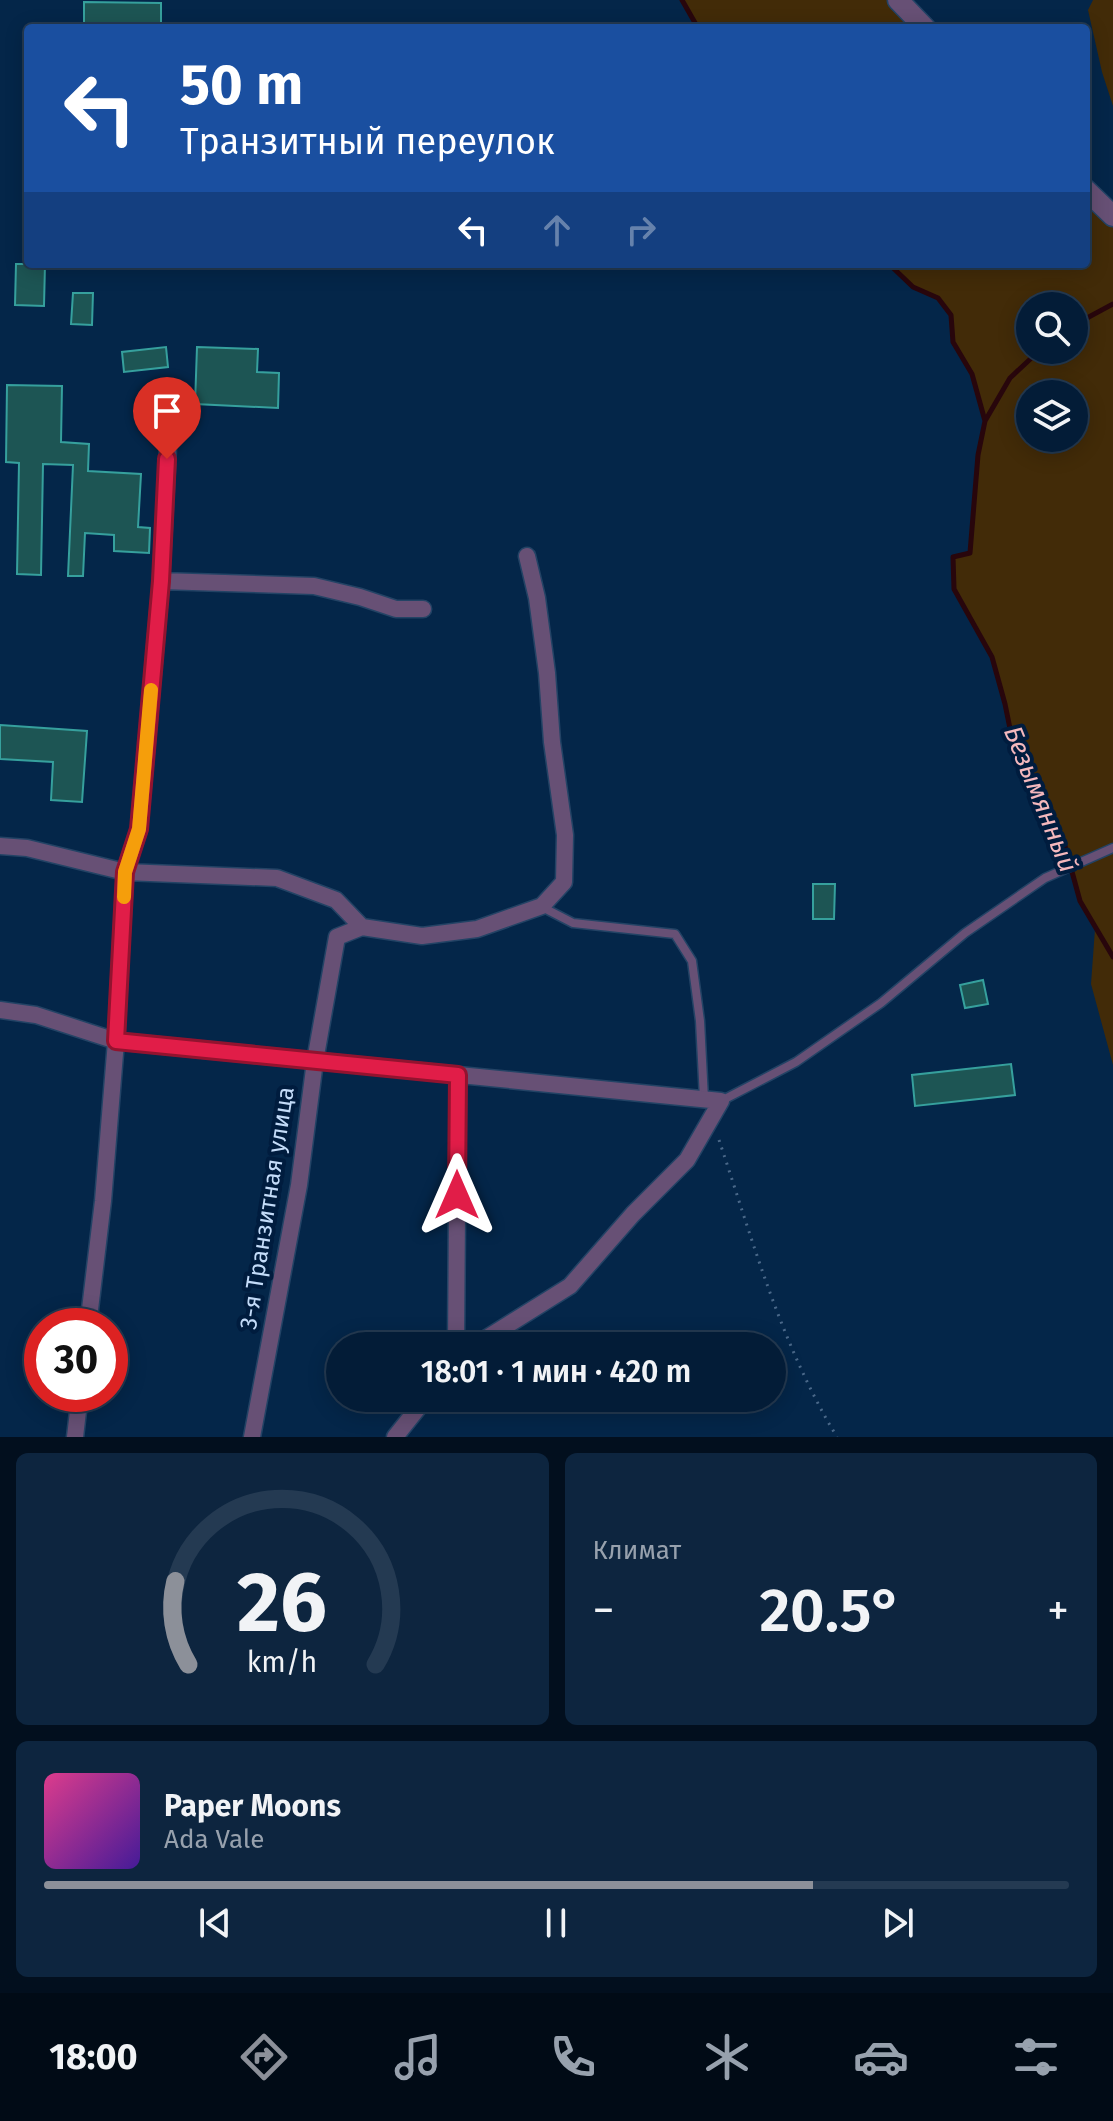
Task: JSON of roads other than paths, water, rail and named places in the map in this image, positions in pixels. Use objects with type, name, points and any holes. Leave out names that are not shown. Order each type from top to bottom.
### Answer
[{"type":"street","points":[[898,0],[921,24]]},
{"type":"street","points":[[1090,194],[1113,216]]},
{"type":"street","points":[[90,1308],[103,1201],[116,1041],[125,872],[139,829],[161,581],[169,428]]},
{"type":"street","points":[[0,846],[27,848],[125,872],[277,878],[336,900],[362,927],[422,936],[477,929],[542,906],[564,882],[565,835],[537,598],[527,556]]},
{"type":"street","points":[[161,581],[314,586],[396,609],[423,609]]},
{"type":"street","name":"3-я Транзитная улица","points":[[252,1437],[299,1185],[315,1061],[337,937],[362,927]]},
{"type":"street","points":[[0,1010],[36,1015],[116,1041],[721,1101],[687,1160],[633,1214],[570,1286],[496,1332]]},
{"type":"street","points":[[456,1332],[458,1075]]},
{"type":"street","points":[[75,1437],[78,1412]]},
{"type":"street","points":[[395,1437],[415,1412]]},
{"type":"lane","points":[[721,1101],[796,1062],[881,1003],[965,933],[1045,878],[1113,848]]},
{"type":"lane","points":[[542,906],[573,923],[675,934],[692,961],[700,1021],[704,1099]]},
{"type":"waterway","name":"Безымянный","points":[[682,0],[696,24]]},
{"type":"waterway","name":"Безымянный","points":[[893,268],[913,287],[938,298],[951,315],[953,342],[972,374],[985,421],[978,455],[970,553],[953,557],[954,589],[992,657],[1014,748],[1065,846],[1080,901],[1113,957]]},
{"type":"waterway","points":[[1088,317],[1113,304]]},
{"type":"waterway","points":[[985,421],[1010,378],[1025,364]]}]
